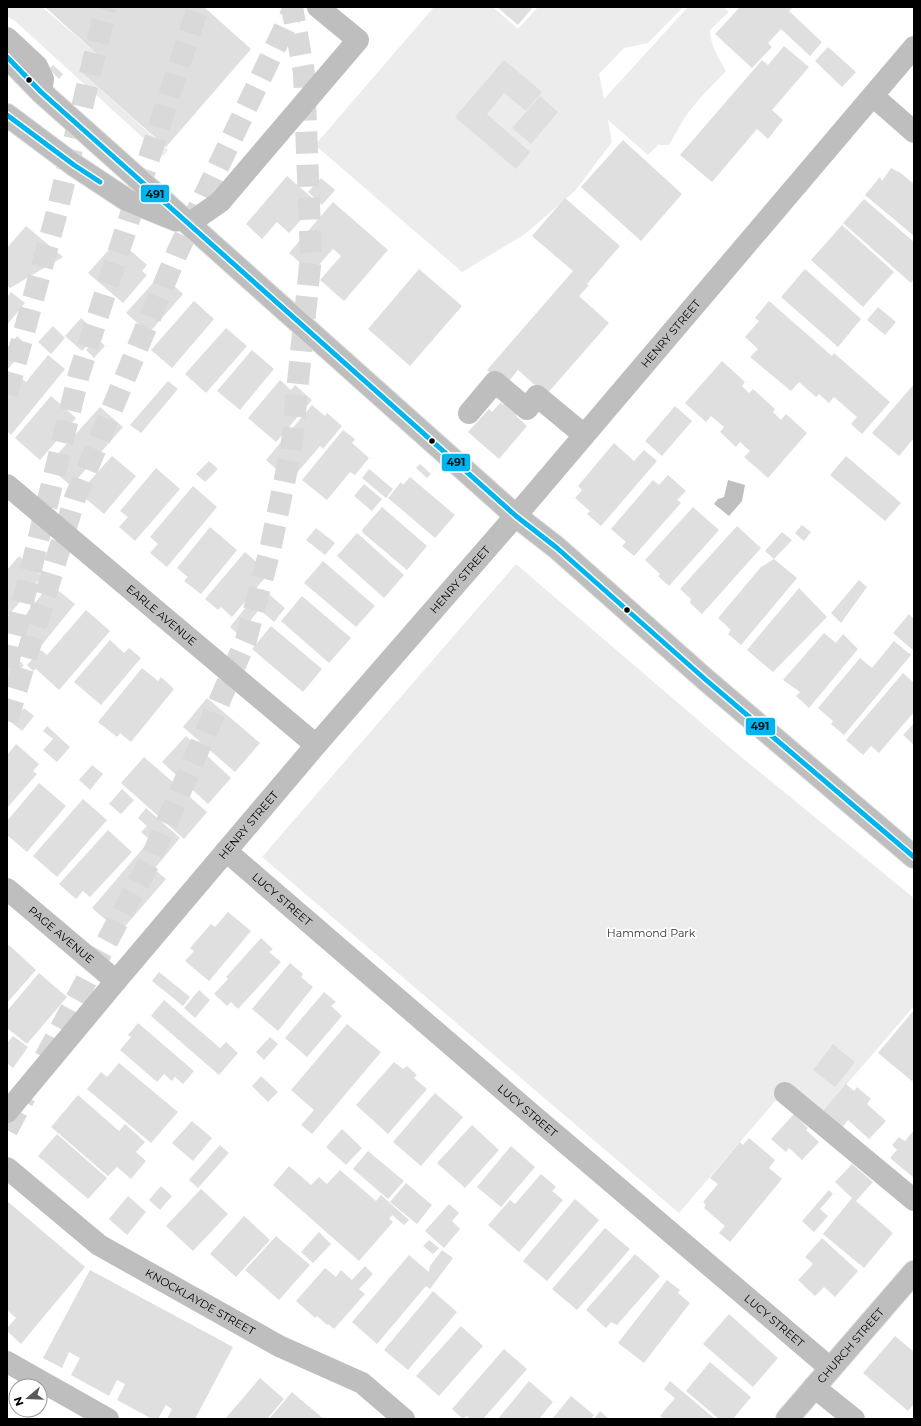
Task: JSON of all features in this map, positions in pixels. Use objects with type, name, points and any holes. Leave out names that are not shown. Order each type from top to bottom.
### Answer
[{"type":"street","points":[[192,227],[197,218],[220,202],[358,40],[318,7]]},
{"type":"street","points":[[7,38],[37,66],[43,79],[41,92]]},
{"type":"street","name":"HENRY STREET","points":[[7,1112],[316,745],[516,516],[914,47]]},
{"type":"street","points":[[7,58],[41,92],[516,516],[557,548],[706,680],[914,857]]},
{"type":"street","points":[[873,96],[914,132]]},
{"type":"street","points":[[7,115],[74,165],[127,200],[192,227]]},
{"type":"street","points":[[469,413],[495,382],[527,409],[537,396],[584,435]]},
{"type":"street","name":"EARLE AVENUE","points":[[7,485],[316,745]]},
{"type":"street","name":"LUCY STREET","points":[[226,851],[529,1112],[830,1368]]},
{"type":"street","name":"PAGE AVENUE","points":[[7,890],[116,981]]},
{"type":"street","points":[[785,1093],[914,1200]]},
{"type":"street","name":"KNOCKLAYDE STREET","points":[[7,1168],[99,1245],[279,1346],[362,1383],[404,1419]]},
{"type":"street","name":"CHURCH STREET","points":[[787,1419],[914,1272]]},
{"type":"street","points":[[7,1362],[108,1419]]},
{"type":"street","points":[[814,1387],[854,1419]]},
{"type":"green space","points":[[7,7],[42,7],[96,53],[80,71],[168,150],[163,156],[15,21],[7,16]]},
{"type":"green space","points":[[434,7],[493,7],[518,29],[538,7],[683,7],[648,43],[624,48],[599,74],[604,99],[688,7],[723,7],[729,12],[710,30],[710,35],[713,46],[726,71],[700,98],[685,117],[669,145],[658,145],[648,155],[608,120],[612,142],[575,191],[525,234],[462,272],[315,145]]},
{"type":"green space","name":"Hammond Park","points":[[516,564],[740,756],[914,898],[914,1006],[822,1113],[789,1085],[679,1213],[262,857]]},
{"type":"shaded area","points":[[728,480],[745,485],[742,501],[729,516],[714,504],[718,499],[724,497]]},
{"type":"building","points":[[45,7],[204,7],[251,49],[166,147],[80,71],[96,53]]},
{"type":"building","points":[[497,7],[533,7],[518,25]]},
{"type":"building","points":[[740,7],[793,7],[789,11],[822,42],[810,56],[781,29],[768,43],[772,47],[752,68],[715,34]]},
{"type":"building","points":[[784,46],[809,67],[772,110],[783,120],[768,139],[757,129],[712,182],[680,155],[762,60],[768,65]]},
{"type":"building","points":[[828,47],[856,72],[842,87],[815,61]]},
{"type":"building","points":[[504,60],[542,92],[526,111],[504,93],[487,114],[530,152],[516,169],[455,117]]},
{"type":"building","points":[[53,65],[63,74],[59,79],[49,69]]},
{"type":"building","points":[[540,96],[558,112],[531,144],[512,128]]},
{"type":"building","points":[[623,140],[682,194],[641,241],[581,187]]},
{"type":"building","points":[[891,168],[898,171],[914,184],[914,236],[865,195],[880,177],[882,181]]},
{"type":"building","points":[[287,176],[317,202],[289,233],[277,222],[262,239],[246,224]]},
{"type":"building","points":[[321,178],[335,190],[322,205],[308,192]]},
{"type":"building","points":[[565,198],[620,246],[587,284],[589,285],[579,296],[609,323],[546,395],[518,370],[505,386],[487,370],[573,271],[532,236]]},
{"type":"building","points":[[864,199],[914,242],[914,279],[911,283],[843,223]]},
{"type":"building","points":[[333,202],[388,250],[344,301],[320,280],[341,256],[333,249],[312,273],[289,253]]},
{"type":"building","points":[[842,225],[894,272],[863,307],[811,260]]},
{"type":"building","points":[[26,226],[63,257],[10,288],[7,285],[7,248]]},
{"type":"building","points":[[121,242],[147,265],[142,271],[147,275],[123,303],[88,273],[115,243],[118,246]]},
{"type":"building","points":[[419,269],[462,306],[410,366],[368,329]]},
{"type":"building","points":[[805,269],[861,319],[838,347],[781,297]]},
{"type":"building","points":[[161,274],[183,294],[149,333],[126,313]]},
{"type":"building","points":[[11,292],[25,303],[7,325],[7,297]]},
{"type":"building","points":[[194,301],[214,319],[172,368],[151,350]]},
{"type":"building","points":[[769,301],[832,356],[834,353],[890,402],[862,434],[851,424],[857,417],[834,397],[829,403],[819,394],[816,397],[799,382],[791,391],[750,357],[758,349],[745,337],[759,321],[755,318]]},
{"type":"building","points":[[878,307],[896,322],[885,335],[867,320]]},
{"type":"building","points":[[81,318],[98,334],[82,351],[65,336]]},
{"type":"building","points":[[53,326],[65,338],[51,354],[38,342]]},
{"type":"building","points":[[226,328],[247,346],[206,393],[185,374]]},
{"type":"building","points":[[17,336],[28,346],[7,370],[7,348]]},
{"type":"building","points":[[97,338],[105,346],[94,358],[86,350]]},
{"type":"building","points":[[252,350],[274,369],[240,410],[217,391]]},
{"type":"building","points":[[48,355],[65,369],[11,435],[7,431],[7,385],[16,374],[26,382]]},
{"type":"building","points":[[722,361],[745,382],[742,386],[749,393],[753,389],[775,409],[773,412],[781,420],[786,414],[807,433],[768,478],[744,457],[750,451],[740,442],[736,447],[720,432],[724,427],[711,416],[706,422],[685,403]]},
{"type":"building","points":[[280,380],[291,390],[295,385],[312,400],[276,442],[248,418]]},
{"type":"building","points":[[168,381],[178,389],[141,433],[130,425]]},
{"type":"building","points":[[914,384],[914,438],[899,456],[872,433]]},
{"type":"building","points":[[51,396],[76,418],[40,460],[15,438]]},
{"type":"building","points":[[501,402],[503,405],[505,403],[517,414],[516,416],[527,426],[499,459],[468,432],[489,409],[492,412]]},
{"type":"building","points":[[312,405],[325,416],[327,413],[342,426],[323,449],[320,446],[290,481],[266,460]]},
{"type":"building","points":[[675,406],[692,421],[662,456],[645,441]]},
{"type":"building","points":[[100,407],[123,427],[71,486],[56,473],[63,466],[54,458]]},
{"type":"building","points":[[343,430],[355,439],[352,443],[369,458],[355,475],[350,472],[327,500],[302,480]]},
{"type":"building","points":[[614,443],[634,461],[644,450],[657,461],[601,526],[587,514],[590,511],[575,498],[582,490],[578,486]]},
{"type":"building","points":[[112,456],[136,476],[104,514],[79,493]]},
{"type":"building","points":[[846,456],[901,503],[885,521],[830,475]]},
{"type":"building","points":[[209,461],[218,469],[205,482],[196,474]]},
{"type":"building","points":[[420,464],[431,474],[427,478],[416,468]]},
{"type":"building","points":[[156,468],[180,489],[135,541],[119,527],[128,517],[120,511]]},
{"type":"building","points":[[369,469],[393,489],[386,498],[362,478]]},
{"type":"building","points":[[668,475],[686,491],[677,500],[681,503],[634,556],[622,546],[626,542],[611,529],[653,480],[659,485]]},
{"type":"building","points":[[410,477],[455,515],[435,538],[388,498],[401,482],[403,485]]},
{"type":"building","points":[[364,484],[382,499],[372,511],[354,496]]},
{"type":"building","points":[[193,486],[217,507],[167,567],[150,553],[158,544],[150,537]]},
{"type":"building","points":[[382,507],[427,546],[407,570],[363,533],[362,530]]},
{"type":"building","points":[[693,507],[719,530],[669,586],[658,576],[660,574],[645,560]]},
{"type":"building","points":[[802,525],[811,532],[804,541],[795,533]]},
{"type":"building","points":[[737,526],[761,548],[702,614],[690,603],[691,599],[680,589]]},
{"type":"building","points":[[210,527],[237,550],[201,594],[184,581],[188,577],[177,568]]},
{"type":"building","points":[[316,528],[335,543],[325,555],[306,540]]},
{"type":"building","points":[[782,532],[792,540],[774,559],[765,551]]},
{"type":"building","points":[[357,533],[404,575],[384,598],[337,556]]},
{"type":"building","points":[[245,552],[269,573],[232,617],[221,607],[218,610],[205,599]]},
{"type":"building","points":[[19,556],[42,576],[7,617],[7,570]]},
{"type":"building","points":[[774,559],[797,578],[741,645],[728,634],[731,630],[718,618],[761,567]]},
{"type":"building","points":[[323,561],[375,606],[356,627],[304,583]]},
{"type":"building","points":[[859,580],[867,587],[841,623],[831,613]]},
{"type":"building","points":[[50,584],[75,604],[37,651],[22,638],[27,632],[18,624]]},
{"type":"building","points":[[799,588],[827,617],[773,672],[747,650]]},
{"type":"building","points":[[263,589],[285,608],[274,622],[252,603]]},
{"type":"building","points":[[302,596],[351,638],[329,663],[281,621]]},
{"type":"building","points":[[249,603],[258,611],[239,635],[230,627]]},
{"type":"building","points":[[86,610],[110,631],[59,690],[36,669],[33,671],[27,665],[41,650],[47,655]]},
{"type":"building","points":[[909,614],[914,619],[914,651],[893,633]]},
{"type":"building","points":[[271,626],[322,669],[303,692],[252,649]]},
{"type":"building","points":[[824,633],[836,643],[843,634],[858,649],[809,708],[796,696],[800,692],[783,680]]},
{"type":"building","points":[[110,640],[124,653],[129,648],[141,658],[101,705],[74,682]]},
{"type":"building","points":[[894,641],[911,655],[844,735],[831,724],[833,721],[818,708],[860,658],[872,668]]},
{"type":"building","points":[[13,655],[24,665],[7,683],[7,662]]},
{"type":"building","points":[[142,668],[158,681],[161,677],[174,689],[131,742],[120,733],[117,737],[98,722]]},
{"type":"building","points":[[903,673],[914,683],[914,712],[879,753],[871,746],[863,755],[846,740]]},
{"type":"building","points":[[207,698],[260,743],[235,772],[183,727]]},
{"type":"building","points":[[24,708],[34,716],[22,731],[12,723]]},
{"type":"building","points":[[914,723],[914,745],[903,735]]},
{"type":"building","points":[[47,726],[70,747],[57,762],[43,750],[53,739],[43,731]]},
{"type":"building","points":[[186,736],[231,778],[208,804],[162,762]]},
{"type":"building","points":[[16,744],[39,764],[33,771],[37,774],[7,808],[7,755]]},
{"type":"building","points":[[144,757],[207,812],[184,839],[121,783]]},
{"type":"building","points":[[92,765],[103,774],[90,790],[79,780]]},
{"type":"building","points":[[39,783],[66,806],[27,852],[7,835],[7,821]]},
{"type":"building","points":[[122,789],[134,800],[121,814],[109,804]]},
{"type":"building","points":[[83,799],[107,820],[57,877],[33,856]]},
{"type":"building","points":[[146,808],[180,838],[154,869],[166,879],[120,932],[92,908],[150,840],[141,832],[147,826],[138,818]]},
{"type":"building","points":[[108,830],[132,852],[90,897],[83,891],[76,899],[59,884]]},
{"type":"building","points":[[228,912],[251,931],[209,981],[185,961],[194,951],[190,948],[211,924],[215,927]]},
{"type":"building","points":[[261,938],[273,949],[269,952],[281,962],[238,1009],[231,1002],[227,1006],[214,994],[228,979],[226,977]]},
{"type":"building","points":[[9,945],[36,970],[7,1003],[7,948]]},
{"type":"building","points":[[290,963],[303,974],[301,977],[313,987],[278,1031],[252,1009]]},
{"type":"building","points":[[159,972],[190,997],[183,1006],[152,981]]},
{"type":"building","points":[[39,973],[67,997],[27,1044],[7,1028],[7,1011]]},
{"type":"building","points":[[199,990],[210,1000],[195,1018],[184,1008]]},
{"type":"building","points":[[324,992],[336,1002],[331,1006],[342,1016],[307,1057],[285,1038]]},
{"type":"building","points":[[164,1000],[220,1048],[226,1042],[238,1053],[219,1075],[151,1016]]},
{"type":"building","points":[[914,1010],[914,1079],[912,1081],[878,1053]]},
{"type":"building","points":[[138,1023],[194,1071],[183,1084],[175,1077],[172,1081],[164,1074],[157,1082],[120,1050],[131,1037],[128,1035]]},
{"type":"building","points":[[347,1024],[381,1052],[312,1134],[301,1125],[314,1110],[291,1090]]},
{"type":"building","points":[[13,1036],[28,1047],[13,1068],[7,1063],[7,1043]]},
{"type":"building","points":[[270,1037],[278,1044],[264,1060],[256,1052]]},
{"type":"building","points":[[833,1044],[855,1062],[835,1087],[813,1070]]},
{"type":"building","points":[[394,1062],[403,1069],[407,1066],[417,1075],[414,1078],[427,1089],[388,1134],[356,1105]]},
{"type":"building","points":[[119,1063],[178,1112],[151,1143],[87,1089],[101,1072],[107,1077]]},
{"type":"building","points":[[261,1076],[278,1092],[268,1102],[252,1086]]},
{"type":"building","points":[[846,1084],[854,1091],[857,1087],[871,1099],[867,1104],[886,1121],[869,1139],[848,1120],[842,1128],[823,1111]]},
{"type":"building","points":[[435,1093],[463,1117],[421,1166],[393,1142]]},
{"type":"building","points":[[78,1095],[119,1131],[125,1124],[145,1142],[136,1152],[146,1161],[131,1179],[117,1167],[108,1176],[51,1127]]},
{"type":"building","points":[[794,1114],[808,1128],[806,1130],[819,1142],[802,1160],[789,1148],[786,1152],[771,1139]]},
{"type":"building","points":[[192,1121],[212,1138],[193,1161],[172,1143]]},
{"type":"building","points":[[472,1125],[499,1150],[465,1188],[437,1163]]},
{"type":"building","points":[[342,1129],[362,1148],[346,1165],[326,1147]]},
{"type":"building","points":[[914,1130],[914,1178],[890,1158],[897,1150],[892,1145],[899,1137],[905,1141]]},
{"type":"building","points":[[57,1134],[107,1178],[88,1199],[38,1156]]},
{"type":"building","points":[[749,1138],[775,1160],[769,1168],[782,1179],[730,1242],[719,1233],[725,1226],[704,1208],[706,1205],[703,1202],[718,1184],[710,1178],[740,1142],[743,1145]]},
{"type":"building","points":[[220,1145],[229,1153],[198,1188],[189,1180]]},
{"type":"building","points":[[511,1146],[535,1167],[501,1207],[477,1187]]},
{"type":"building","points":[[368,1151],[404,1181],[388,1199],[353,1169]]},
{"type":"building","points":[[852,1164],[873,1182],[856,1201],[893,1233],[864,1268],[823,1234],[852,1198],[835,1182]]},
{"type":"building","points":[[289,1166],[311,1185],[319,1177],[327,1184],[340,1170],[376,1201],[381,1195],[409,1220],[404,1225],[392,1215],[389,1219],[393,1222],[359,1261],[273,1185]]},
{"type":"building","points":[[541,1174],[556,1187],[552,1191],[563,1200],[519,1252],[488,1225],[510,1200],[515,1204]]},
{"type":"building","points":[[406,1183],[432,1205],[417,1224],[390,1202]]},
{"type":"building","points":[[161,1186],[172,1196],[160,1210],[149,1200]]},
{"type":"building","points":[[201,1189],[228,1214],[193,1251],[166,1226]]},
{"type":"building","points":[[829,1190],[833,1194],[820,1209],[828,1216],[814,1232],[802,1221]]},
{"type":"building","points":[[128,1196],[146,1212],[127,1235],[109,1219]]},
{"type":"building","points":[[575,1199],[599,1220],[547,1281],[523,1261]]},
{"type":"building","points":[[7,1201],[85,1267],[21,1344],[7,1331],[7,1328],[16,1318],[7,1310]]},
{"type":"building","points":[[449,1204],[459,1213],[452,1221],[460,1229],[444,1248],[425,1231]]},
{"type":"building","points":[[244,1216],[270,1240],[236,1277],[210,1254]]},
{"type":"building","points":[[605,1228],[630,1249],[577,1310],[552,1289]]},
{"type":"building","points":[[319,1232],[331,1244],[313,1263],[301,1252]]},
{"type":"building","points":[[276,1236],[310,1265],[279,1300],[245,1270]]},
{"type":"building","points":[[822,1238],[858,1271],[835,1297],[824,1287],[815,1296],[798,1280],[813,1264],[805,1257]]},
{"type":"building","points":[[429,1240],[439,1248],[433,1254],[423,1246]]},
{"type":"building","points":[[442,1250],[453,1258],[430,1289],[426,1286],[377,1344],[352,1322],[409,1255],[429,1272],[430,1266]]},
{"type":"building","points":[[635,1254],[660,1276],[617,1325],[611,1322],[606,1328],[586,1310]]},
{"type":"building","points":[[365,1266],[373,1274],[359,1289],[365,1294],[334,1329],[317,1316],[315,1318],[296,1301],[325,1268],[336,1277],[341,1270],[352,1280]]},
{"type":"building","points":[[90,1270],[233,1347],[195,1419],[167,1419],[172,1409],[166,1405],[158,1419],[152,1419],[117,1400],[125,1384],[117,1380],[109,1396],[71,1375],[80,1358],[69,1352],[62,1368],[43,1358]]},
{"type":"building","points":[[667,1280],[680,1290],[678,1293],[690,1303],[644,1363],[618,1343]]},
{"type":"building","points":[[433,1291],[457,1312],[408,1370],[384,1350]]},
{"type":"building","points":[[729,1314],[778,1358],[753,1387],[703,1344]]},
{"type":"building","points":[[461,1326],[483,1346],[439,1396],[416,1376]]},
{"type":"building","points":[[895,1336],[914,1352],[914,1404],[908,1411],[863,1373]]},
{"type":"building","points":[[504,1349],[527,1369],[483,1419],[470,1419],[467,1416],[463,1419],[452,1409]]},
{"type":"building","points":[[710,1362],[751,1397],[733,1419],[719,1419],[686,1391]]},
{"type":"building","points":[[260,1378],[284,1399],[267,1419],[225,1419]]},
{"type":"building","points":[[529,1381],[553,1402],[539,1419],[498,1419]]},
{"type":"building","points":[[670,1381],[715,1419],[664,1419],[660,1416],[675,1398],[664,1389]]},
{"type":"building","points":[[292,1392],[300,1399],[324,1419],[269,1419]]},
{"type":"building","points":[[571,1396],[594,1415],[591,1419],[552,1419]]},
{"type":"building","points":[[600,1411],[609,1419],[594,1419]]},
{"type":"tunnel","points":[[7,394],[57,212],[106,7]]},
{"type":"tunnel","points":[[7,667],[79,374],[198,7]]},
{"type":"tunnel","points":[[45,1058],[150,861],[246,640],[270,550],[291,450],[311,256],[304,73],[292,7]]},
{"type":"tunnel","points":[[7,721],[75,498],[177,253],[294,8]]},
{"type":"tunnel","points":[[7,1130],[25,1096]]},
{"type":"transit line","name":"491","points":[[7,57],[41,92],[516,516],[557,548],[706,680],[914,857]]},
{"type":"transit line","name":"491","points":[[7,115],[74,165],[100,182]]}]
